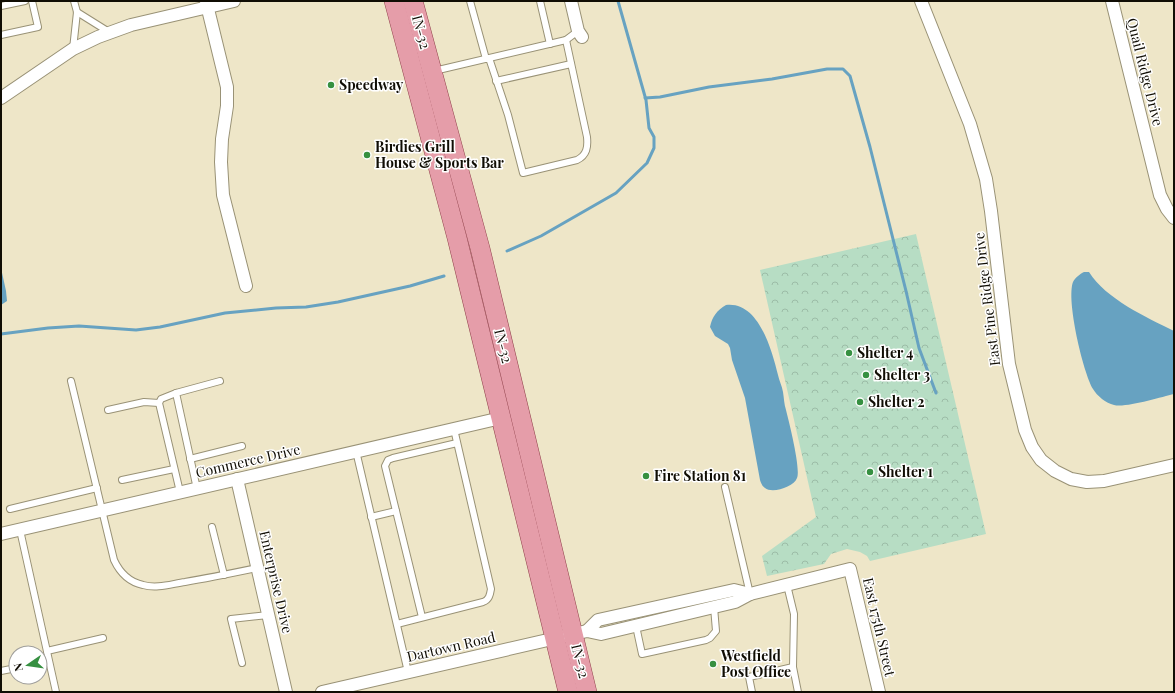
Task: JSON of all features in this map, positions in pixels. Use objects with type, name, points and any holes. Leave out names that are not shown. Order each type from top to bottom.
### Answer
[{"type":"main road","name":"IN-32","points":[[394,1],[457,238],[568,692]]},
{"type":"main road","name":"IN-32","points":[[413,1],[480,248],[580,633],[587,692]]},
{"type":"street","points":[[1,98],[73,49],[109,32],[207,4],[234,1]]},
{"type":"street","points":[[571,1],[580,34]]},
{"type":"street","name":"East Pine Ridge Drive","points":[[920,1],[970,124],[986,179],[1009,364],[1025,430],[1032,447],[1041,460],[1055,471],[1071,479],[1087,482],[1104,481],[1174,465]]},
{"type":"street","name":"Quail Ridge Drive","points":[[1112,1],[1160,195],[1167,209],[1174,218]]},
{"type":"street","points":[[207,4],[227,87],[227,106],[222,139],[221,162],[223,195],[246,286]]},
{"type":"street","name":"Commerce Drive","points":[[1,534],[501,418]]},
{"type":"street","name":"Enterprise Drive","points":[[237,479],[286,692]]},
{"type":"street","name":"Dartown Road","points":[[322,692],[580,633],[601,634],[636,626],[735,602],[750,594],[850,569]]},
{"type":"street","name":"East 175th Street","points":[[850,569],[879,692]]},
{"type":"street","name":"Dartown Road","points":[[580,633],[598,620],[734,590],[750,594]]},
{"type":"lane","points":[[1,6],[25,1]]},
{"type":"lane","points":[[1,35],[38,27],[32,1]]},
{"type":"lane","points":[[73,49],[77,12],[74,1]]},
{"type":"lane","points":[[470,1],[487,58],[508,115],[523,173],[578,160],[583,157],[587,150],[587,137],[566,40]]},
{"type":"lane","points":[[540,1],[550,44]]},
{"type":"lane","points":[[77,12],[109,32]]},
{"type":"lane","points":[[432,71],[550,44],[566,40],[580,34]]},
{"type":"lane","points":[[496,81],[571,64]]},
{"type":"lane","points":[[71,381],[114,560],[119,570],[128,579],[143,585],[158,586],[257,568]]},
{"type":"lane","points":[[180,492],[159,403],[161,399],[176,393],[220,381]]},
{"type":"lane","points":[[176,393],[197,489]]},
{"type":"lane","points":[[108,410],[144,402],[159,403]]},
{"type":"lane","points":[[397,624],[483,602],[488,599],[490,594],[489,582],[454,429]]},
{"type":"lane","points":[[422,617],[385,466],[388,460],[393,458],[457,443]]},
{"type":"lane","points":[[190,459],[242,446]]},
{"type":"lane","points":[[356,452],[408,672]]},
{"type":"lane","points":[[122,480],[174,469]]},
{"type":"lane","points":[[725,487],[750,594]]},
{"type":"lane","points":[[10,509],[97,488]]},
{"type":"lane","points":[[371,517],[396,511]]},
{"type":"lane","points":[[212,526],[224,575]]},
{"type":"lane","points":[[20,530],[46,645]]},
{"type":"lane","points":[[787,585],[794,614],[792,667],[798,692]]},
{"type":"lane","points":[[636,626],[642,654],[710,638],[716,631],[714,607]]},
{"type":"lane","points":[[242,663],[231,619],[268,615]]},
{"type":"lane","points":[[48,651],[103,638]]},
{"type":"lane","points":[[48,656],[56,692]]},
{"type":"lane","points":[[752,692],[749,677],[792,667]]},
{"type":"green space","points":[[916,234],[986,534],[870,561],[867,556],[860,552],[847,549],[831,554],[824,564],[767,576],[762,556],[816,517],[760,270]]},
{"type":"water","points":[[1,268],[7,301],[1,305]]},
{"type":"water","points":[[1084,272],[1089,272],[1096,282],[1116,299],[1151,320],[1174,331],[1174,394],[1135,404],[1119,406],[1108,403],[1099,397],[1095,392],[1089,380],[1080,352],[1072,304],[1071,291],[1073,282]]},
{"type":"water","points":[[726,305],[737,306],[747,311],[755,319],[768,341],[772,353],[783,390],[798,473],[797,478],[792,484],[782,489],[768,490],[761,483],[745,398],[732,360],[730,348],[728,344],[715,336],[710,327],[715,314]]},
{"type":"waterway","points":[[507,251],[541,236],[616,193],[647,163],[654,148],[654,137],[649,128],[646,100],[618,1]]},
{"type":"waterway","points":[[645,98],[660,97],[709,87],[772,79],[827,69],[843,69],[850,76],[870,147],[919,348],[936,393]]},
{"type":"waterway","points":[[1,334],[79,326],[136,330],[160,327],[225,313],[276,308],[306,307],[338,302],[410,286],[444,276]]},
{"type":"place","name":"Speedway","points":[[331,85]]},
{"type":"place","name":"Birdies Grill House & Sports Bar","points":[[367,155]]},
{"type":"place","name":"Shelter 4","points":[[849,353]]},
{"type":"place","name":"Shelter 3","points":[[866,375]]},
{"type":"place","name":"Shelter 2","points":[[860,402]]},
{"type":"place","name":"Shelter 1","points":[[870,472]]},
{"type":"place","name":"Fire Station 81","points":[[646,476]]},
{"type":"place","name":"Westfield Post Office","points":[[713,664]]}]
